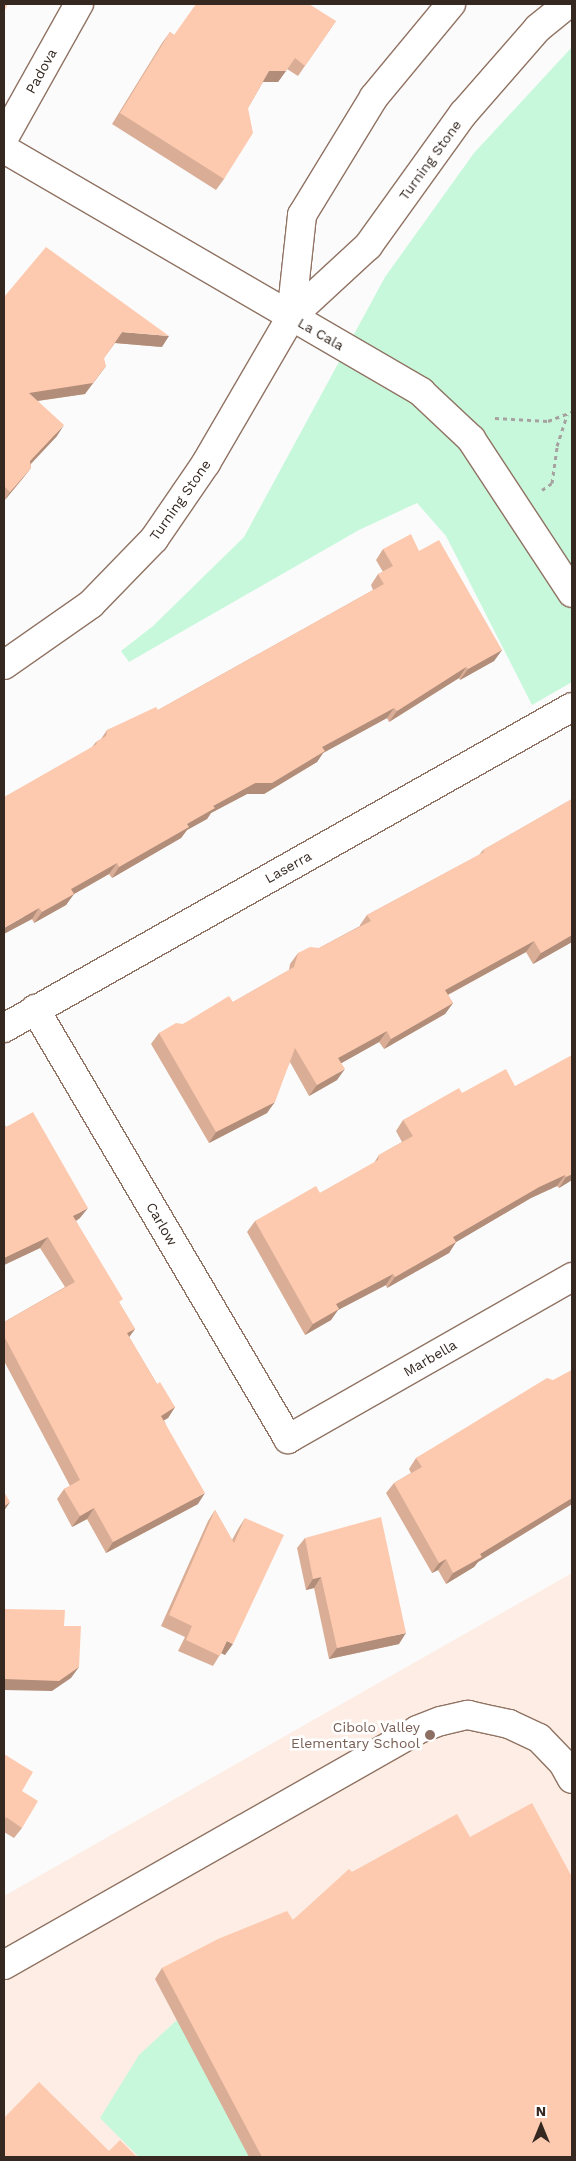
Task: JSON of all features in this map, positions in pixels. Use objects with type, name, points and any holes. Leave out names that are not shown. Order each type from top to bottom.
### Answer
[{"type":"street","name":"Padova","points":[[4,138],[79,4]]},
{"type":"street","name":"Turning Stone","points":[[291,317],[302,215],[374,97],[452,4]]},
{"type":"street","name":"Turning Stone","points":[[4,665],[91,604],[154,539],[206,463],[291,317],[368,246],[463,114],[538,28],[568,4]]},
{"type":"street","name":"La Cala","points":[[4,149],[421,392],[471,438],[572,593]]},
{"type":"street","name":"Laserra","points":[[4,1028],[572,707]]},
{"type":"street","name":"Carlow","points":[[35,1009],[288,1439]]},
{"type":"street","name":"Marbella","points":[[288,1439],[572,1277]]},
{"type":"street","points":[[4,1965],[417,1730],[441,1721],[468,1715],[509,1724],[539,1738],[563,1763],[572,1779]]},
{"type":"path","points":[[471,438],[497,416],[548,421],[572,412]]},
{"type":"path","points":[[517,509],[552,483],[557,446],[567,415]]},
{"type":"shaded area","name":"Cibolo Valley Elementary School","points":[[572,1573],[572,2157],[4,2157],[4,1896]]},
{"type":"green space","points":[[572,47],[572,682],[532,705],[446,536],[417,503],[359,530],[129,662],[121,651],[153,626],[244,537],[385,277],[474,153]]},
{"type":"green space","points":[[178,2019],[250,2157],[139,2157],[100,2118],[139,2055]]},
{"type":"building","points":[[4,4],[8,4],[4,12]]},
{"type":"building","points":[[196,4],[309,4],[336,21],[305,66],[295,58],[286,71],[269,71],[248,108],[253,133],[224,179],[120,113],[170,32],[174,35]]},
{"type":"building","points":[[46,247],[169,336],[122,332],[104,358],[106,366],[93,383],[29,393],[64,425],[30,461],[31,468],[10,492],[4,486],[4,297]]},
{"type":"building","points":[[411,534],[419,551],[439,540],[502,650],[468,669],[466,667],[397,711],[394,708],[322,747],[325,751],[272,783],[255,783],[213,806],[215,808],[187,824],[189,827],[119,867],[117,863],[71,889],[74,894],[42,912],[39,908],[4,928],[4,797],[97,744],[96,742],[106,736],[107,730],[156,707],[158,710],[384,584],[378,574],[393,566],[383,549]]},
{"type":"building","points":[[572,799],[572,935],[541,953],[534,941],[445,990],[453,1003],[391,1039],[387,1031],[338,1058],[345,1069],[317,1085],[295,1048],[275,1102],[216,1132],[159,1033],[176,1023],[183,1024],[229,996],[233,1002],[294,967],[298,953],[310,947],[319,948],[371,921],[367,915],[484,852],[483,850]]},
{"type":"building","points":[[572,1055],[572,1174],[566,1177],[565,1175],[539,1187],[453,1237],[456,1242],[395,1277],[393,1274],[336,1304],[339,1309],[313,1324],[255,1221],[316,1186],[320,1193],[378,1160],[379,1155],[413,1136],[403,1120],[459,1088],[462,1093],[506,1069],[515,1086]]},
{"type":"building","points":[[33,1112],[88,1208],[73,1216],[123,1299],[119,1302],[135,1329],[127,1333],[157,1384],[160,1382],[175,1407],[161,1416],[205,1493],[113,1542],[94,1508],[80,1516],[64,1489],[80,1480],[4,1336],[4,1322],[75,1282],[48,1237],[4,1258],[4,1124],[6,1127]]},
{"type":"building","points":[[572,1370],[572,1498],[480,1554],[482,1557],[453,1573],[446,1559],[439,1563],[394,1483],[422,1467],[416,1458],[547,1378],[553,1380]]},
{"type":"building","points":[[4,1492],[10,1502],[4,1506]]},
{"type":"building","points":[[215,1510],[234,1543],[245,1518],[284,1535],[233,1644],[227,1641],[220,1656],[186,1640],[192,1626],[169,1615]]},
{"type":"building","points":[[381,1517],[406,1633],[337,1648],[321,1577],[313,1579],[305,1538]]},
{"type":"building","points":[[4,1609],[65,1610],[64,1626],[81,1626],[79,1667],[59,1681],[4,1679]]},
{"type":"building","points":[[4,1754],[33,1772],[22,1791],[38,1801],[22,1828],[6,1817],[4,1821]]},
{"type":"building","points":[[532,1803],[572,1877],[572,2157],[262,2157],[162,1968],[218,1939],[287,1911],[293,1920],[349,1869],[352,1872],[457,1814],[470,1837]]},
{"type":"building","points":[[39,2082],[109,2151],[120,2140],[137,2157],[4,2157],[4,2118]]},
{"type":"place","name":"Cibolo Valley Elementary School","points":[[430,1735]]}]
